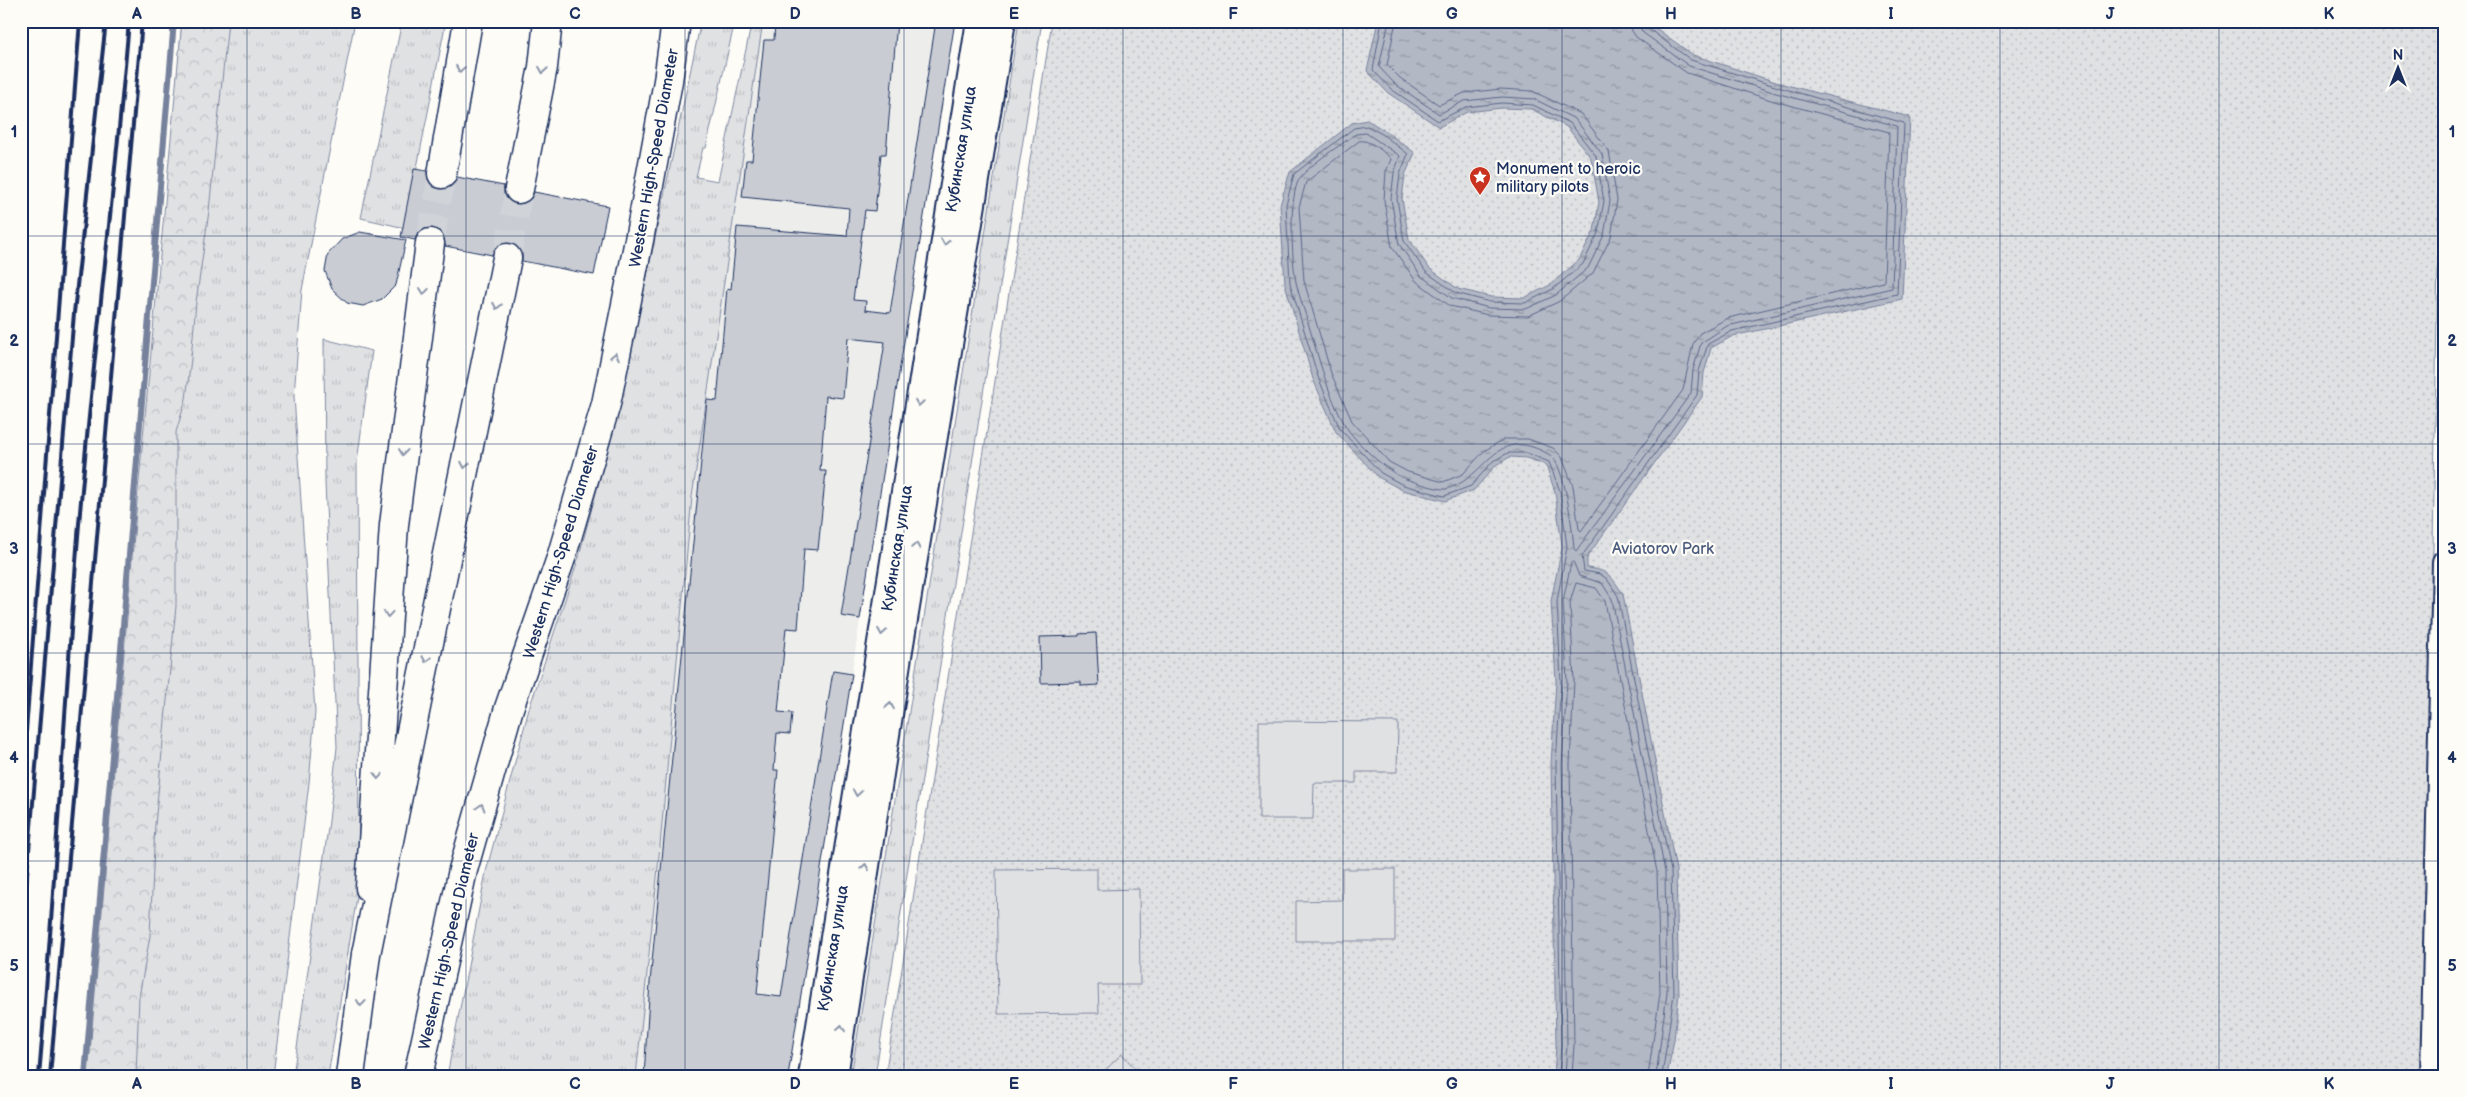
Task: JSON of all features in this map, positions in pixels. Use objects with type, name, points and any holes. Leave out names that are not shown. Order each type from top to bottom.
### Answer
[{"type":"main road","points":[[442,174],[468,21]]},
{"type":"main road","points":[[520,189],[543,67],[548,21]]},
{"type":"main road","name":"Western High-Speed Diameter","points":[[418,1076],[463,870],[509,708],[562,558],[606,404],[668,81],[676,21]]},
{"type":"main road","points":[[668,81],[683,21]]},
{"type":"main road","name":"Кубинская улица","points":[[812,1076],[980,21]]},
{"type":"main road","name":"Кубинская улица","points":[[834,1076],[895,674],[1002,21]]},
{"type":"main road","points":[[350,1076],[366,954],[394,525],[430,243]]},
{"type":"main road","points":[[366,954],[507,258]]},
{"type":"street","points":[[2433,1076],[2445,562]]},
{"type":"shaded area","points":[[763,21],[955,21],[788,1076],[636,1076],[657,878],[692,497]]},
{"type":"green space","points":[[182,21],[355,21],[302,290],[294,396],[315,712],[309,783],[273,1076],[93,1076]]},
{"type":"green space","points":[[182,21],[228,21],[209,211],[196,302],[186,399],[176,432],[176,606],[155,825],[150,936],[139,997],[136,1076],[88,1076],[135,523]]},
{"type":"green space","points":[[402,21],[446,21],[405,228],[361,218]]},
{"type":"green space","points":[[701,21],[735,21],[706,148],[703,148],[696,177],[718,181],[752,21],[763,21],[692,497],[657,878],[636,1076],[447,1076],[486,872],[529,709],[577,563],[619,408]]},
{"type":"green space","points":[[1019,21],[1042,21],[875,1076],[851,1076]]},
{"type":"green space","name":"Aviatorov Park","points":[[1052,21],[2442,21],[2424,1076],[885,1076]]},
{"type":"green space","points":[[324,339],[372,351],[357,462],[359,884],[328,1076],[293,1076],[329,821],[337,747],[325,483]]},
{"type":"green space","points":[[1259,721],[1398,722],[1397,772],[1356,772],[1356,783],[1314,783],[1313,819],[1259,819]]},
{"type":"green space","points":[[1097,869],[1097,890],[1139,889],[1140,985],[1098,985],[1099,1013],[998,1014],[996,870]]},
{"type":"green space","points":[[1342,869],[1395,869],[1395,941],[1296,941],[1296,901],[1342,900]]},
{"type":"green space","points":[[1122,1054],[1142,1076],[1099,1076]]},
{"type":"water","points":[[1378,21],[1646,21],[1693,55],[1779,83],[1910,117],[1902,299],[1733,336],[1711,348],[1704,373],[1702,397],[1587,557],[1587,568],[1605,572],[1623,594],[1676,870],[1679,994],[1674,1040],[1667,1076],[1554,1076],[1556,1046],[1551,764],[1556,681],[1551,601],[1562,547],[1555,492],[1546,465],[1526,458],[1510,457],[1496,465],[1474,490],[1445,501],[1402,490],[1378,477],[1336,432],[1313,379],[1285,284],[1280,205],[1290,172],[1352,123],[1367,120],[1415,153],[1405,175],[1402,199],[1409,239],[1429,268],[1458,289],[1491,297],[1524,298],[1550,285],[1579,260],[1594,231],[1599,202],[1591,158],[1567,127],[1531,109],[1502,108],[1467,112],[1439,127],[1388,93],[1367,71]]},
{"type":"building","points":[[775,21],[897,21],[886,154],[881,154],[875,211],[865,210],[853,300],[866,301],[865,310],[890,313],[936,21],[955,21],[860,619],[841,616],[885,342],[848,338],[843,398],[826,396],[820,471],[826,471],[818,550],[804,549],[798,629],[786,628],[778,712],[792,713],[790,734],[777,733],[774,770],[778,770],[757,994],[781,997],[833,671],[852,674],[788,1076],[644,1076],[650,982],[707,400],[717,401],[727,288],[731,289],[737,227],[847,236],[849,208],[742,197],[746,160],[752,160],[764,40],[774,40]]},
{"type":"building","points":[[414,169],[427,171],[428,180],[432,186],[439,189],[448,188],[454,184],[457,177],[504,186],[504,194],[508,200],[516,204],[524,204],[530,200],[534,192],[608,206],[594,275],[522,261],[522,254],[518,247],[510,243],[503,243],[496,247],[492,255],[445,246],[444,237],[440,231],[432,228],[424,229],[418,233],[415,240],[401,237]]},
{"type":"building","points":[[360,232],[406,240],[396,285],[382,299],[363,306],[347,303],[332,289],[325,271],[328,254],[342,239]]},
{"type":"building","points":[[1096,633],[1099,685],[1081,686],[1081,682],[1041,683],[1040,637],[1079,636],[1079,634]]},
{"type":"waterway","points":[[85,1076],[174,21]]},
{"type":"tunnel","points":[[430,243],[442,174]]},
{"type":"tunnel","points":[[507,258],[519,189]]},
{"type":"railway","points":[[21,796],[80,21]]},
{"type":"railway","points":[[21,946],[74,313],[106,21]]},
{"type":"railway","points":[[39,1076],[79,524],[129,21]]},
{"type":"railway","points":[[50,1076],[142,21]]},
{"type":"place","name":"Monument to heroic military pilots","points":[[1480,196]]}]
